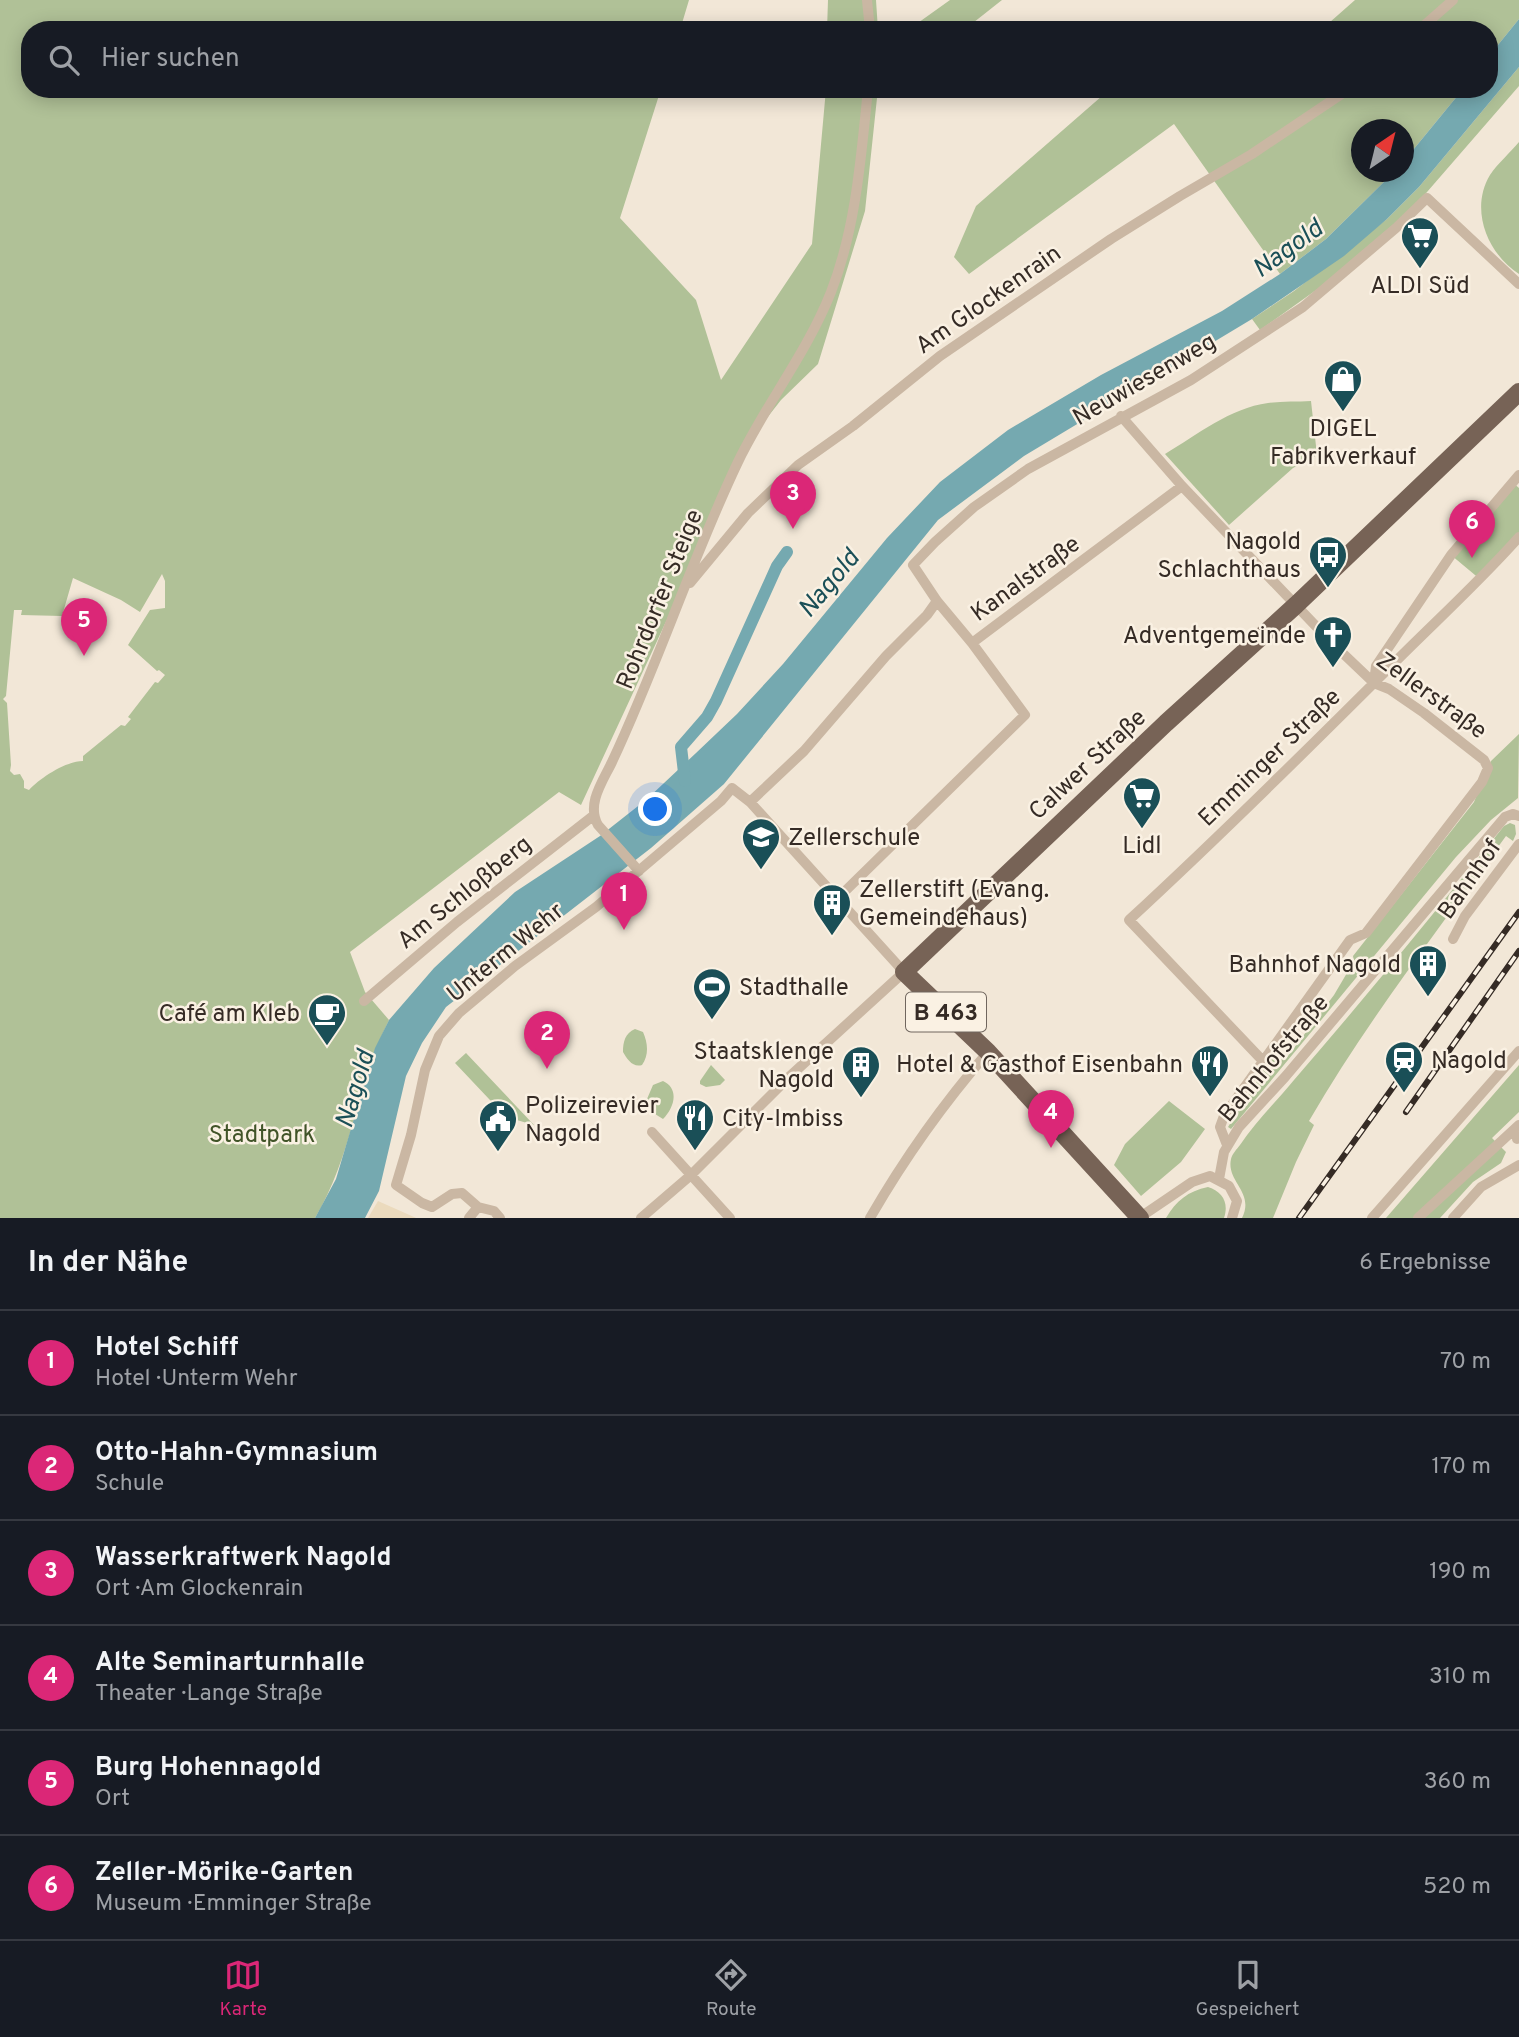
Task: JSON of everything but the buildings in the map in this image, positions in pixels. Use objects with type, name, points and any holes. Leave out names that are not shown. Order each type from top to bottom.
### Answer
[{"type":"main road","name":"Calwer Straße","points":[[904,972],[1519,392]]},
{"type":"main road","name":"B 463","points":[[904,972],[988,1052],[1140,1218]]},
{"type":"street","points":[[867,0],[869,21]]},
{"type":"street","points":[[1429,21],[1452,0]]},
{"type":"street","name":"Rohrdorfer Steige","points":[[596,821],[594,800],[635,713],[737,463],[831,292],[848,238],[867,98]]},
{"type":"street","name":"Am Glockenrain","points":[[686,587],[703,570],[748,513],[797,464],[853,426],[940,356],[1111,239],[1252,154],[1336,98]]},
{"type":"street","name":"Neuwiesenweg","points":[[972,643],[937,601],[913,565],[935,542],[974,507],[1028,469],[1191,380],[1303,307],[1427,198],[1519,284]]},
{"type":"street","name":"Zellerstraße","points":[[1121,416],[1182,486],[1332,643],[1374,683],[1389,689],[1424,713],[1484,760],[1488,768],[1482,782],[1366,933],[1350,940],[1263,1060]]},
{"type":"street","name":"Emminger Straße","points":[[1263,1060],[1129,920],[1238,819],[1374,683],[1376,666],[1451,555],[1519,475]]},
{"type":"street","name":"Kanalstraße","points":[[837,899],[1025,715],[972,643],[1182,486]]},
{"type":"street","points":[[1374,683],[1481,580],[1519,537]]},
{"type":"street","points":[[904,972],[750,802],[804,751],[937,601]]},
{"type":"street","name":"Unterm Wehr","points":[[478,1207],[462,1193],[452,1194],[432,1207],[396,1185],[411,1135],[425,1070],[439,1036],[459,1013],[721,801],[732,788],[750,802]]},
{"type":"street","name":"Bahnhofstraße","points":[[1219,1179],[1227,1145],[1240,1127],[1505,817],[1513,814],[1519,816]]},
{"type":"street","points":[[596,821],[636,868]]},
{"type":"street","name":"Am Schloßberg","points":[[364,1001],[457,922],[596,821]]},
{"type":"street","name":"Bahnhof","points":[[1452,939],[1465,916],[1519,844]]},
{"type":"street","name":"Calwer Straße","points":[[641,1218],[691,1175],[789,1077],[904,972]]},
{"type":"street","points":[[1371,1218],[1519,1051]]},
{"type":"street","points":[[870,1218],[899,1168],[955,1090],[988,1052]]},
{"type":"street","points":[[1227,1145],[1220,1126],[1224,1116],[1263,1060]]},
{"type":"street","points":[[1418,1218],[1516,1138],[1519,1125]]},
{"type":"street","points":[[652,1132],[730,1218]]},
{"type":"street","points":[[1453,1218],[1481,1187],[1519,1165]]},
{"type":"street","points":[[1140,1218],[1192,1182],[1210,1176],[1229,1186],[1237,1201],[1232,1218]]},
{"type":"street","points":[[469,1218],[478,1207],[494,1210],[500,1218]]},
{"type":"green space","name":"Stadtpark","points":[[0,0],[689,0],[683,21],[21,21],[21,98],[658,98],[620,218],[696,300],[721,380],[812,244],[825,98],[877,98],[865,211],[818,364],[781,400],[742,450],[696,557],[581,805],[559,792],[350,952],[365,992],[389,1020],[369,1069],[338,1170],[315,1218],[0,1218]],"holes":[[[162,574],[165,581],[165,608],[150,610],[128,645],[165,675],[158,683],[155,682],[128,717],[131,719],[83,756],[83,761],[54,771],[29,790],[24,788],[20,774],[14,775],[10,771],[7,703],[3,699],[6,696],[14,610],[22,610],[21,615],[62,616],[73,578],[121,600],[140,612]]]},
{"type":"green space","points":[[828,0],[876,0],[877,21],[827,21]]},
{"type":"green space","points":[[950,0],[1002,0],[975,21],[921,21]]},
{"type":"green space","points":[[1355,0],[1519,0],[1519,19],[1498,45],[1498,21],[1331,21]]},
{"type":"green space","points":[[1519,67],[1519,86],[1414,207],[1319,288],[1260,330],[1252,319],[1294,291],[1387,219],[1419,187],[1493,98],[1498,98],[1498,92]]},
{"type":"green space","points":[[1100,98],[1456,98],[1414,149],[1414,119],[1351,119],[1351,182],[1384,182],[1326,239],[1280,274],[1174,124],[969,274],[954,257],[976,206]]},
{"type":"green space","points":[[1519,142],[1519,274],[1498,255],[1491,243],[1485,230],[1481,202],[1490,175]]},
{"type":"green space","points":[[1311,401],[1317,455],[1293,468],[1229,525],[1165,454],[1240,410],[1268,403]]},
{"type":"green space","points":[[1512,482],[1519,488],[1519,537],[1481,580],[1451,555]]},
{"type":"green space","points":[[1519,734],[1518,798],[1491,820],[1456,857],[1231,1129],[1228,1127],[1274,1053],[1285,1060],[1334,995],[1354,961],[1353,956],[1474,802],[1491,761]]},
{"type":"green space","points":[[1510,823],[1515,825],[1516,834],[1513,841],[1506,836],[1429,941],[1331,1084],[1309,1121],[1314,1125],[1273,1218],[1242,1218],[1245,1201],[1232,1174],[1233,1153],[1504,826]]},
{"type":"green space","points":[[635,1029],[643,1032],[647,1045],[646,1057],[639,1066],[631,1062],[623,1052],[625,1038]]},
{"type":"green space","points":[[466,1053],[534,1125],[506,1117],[455,1063]]},
{"type":"green space","points":[[711,1065],[725,1080],[720,1085],[706,1087],[700,1084],[700,1081]]},
{"type":"green space","points":[[1519,1065],[1519,1112],[1492,1138],[1506,1152],[1501,1163],[1473,1182],[1440,1218],[1386,1218]]},
{"type":"green space","points":[[663,1081],[672,1089],[674,1099],[663,1119],[655,1114],[647,1099],[653,1085]]},
{"type":"green space","points":[[686,1101],[700,1102],[700,1115],[697,1113],[692,1118],[695,1122],[692,1125],[685,1120],[682,1107]]},
{"type":"green space","points":[[1169,1101],[1205,1129],[1181,1162],[1141,1196],[1114,1165],[1125,1144]]},
{"type":"green space","points":[[1208,1187],[1224,1199],[1224,1218],[1166,1218],[1183,1198]]},
{"type":"shaded area","points":[[378,1201],[414,1217],[416,1218],[368,1218]]},
{"type":"water","points":[[1519,19],[1519,67],[1498,92],[1498,45]]},
{"type":"water","points":[[1456,98],[1493,98],[1419,187],[1344,256],[1252,319],[1024,456],[938,520],[724,784],[651,848],[446,1007],[422,1043],[406,1076],[379,1191],[365,1218],[315,1218],[336,1179],[375,1048],[389,1020],[434,968],[515,892],[600,836],[647,799],[737,714],[783,664],[887,538],[940,482],[1008,430],[1101,375],[1222,311],[1280,274],[1326,239],[1384,182],[1414,182],[1414,149]]},
{"type":"waterway","points":[[685,781],[681,747],[707,717],[716,701],[777,566],[787,552]]},
{"type":"railway","points":[[1299,1218],[1519,912]]},
{"type":"railway","points":[[1406,1112],[1519,951]]},
{"type":"place","name":"ALDI Süd","points":[[1420,270]]},
{"type":"place","name":"DIGEL Fabrikverkauf","points":[[1343,413]]},
{"type":"place","name":"Wasserkraftwerk Nagold","points":[[793,529]]},
{"type":"place","name":"Zeller-Mörike-Garten","points":[[1472,558]]},
{"type":"place","name":"Nagold Schlachthaus","points":[[1328,589]]},
{"type":"place","name":"Burg Hohennagold","points":[[84,656]]},
{"type":"place","name":"Adventgemeinde","points":[[1333,669]]},
{"type":"place","name":"Lidl","points":[[1142,830]]},
{"type":"place","name":"Zellerschule","points":[[761,871]]},
{"type":"place","name":"Hotel Schiff","points":[[624,930]]},
{"type":"place","name":"Zellerstift (Evang. Gemeindehaus)","points":[[832,937]]},
{"type":"place","name":"Bahnhof Nagold","points":[[1428,998]]},
{"type":"place","name":"Stadthalle","points":[[712,1021]]},
{"type":"place","name":"Café am Kleb","points":[[327,1047]]},
{"type":"place","name":"Otto-Hahn-Gymnasium","points":[[547,1069]]},
{"type":"place","name":"Nagold","points":[[1404,1094]]},
{"type":"place","name":"Hotel & Gasthof Eisenbahn","points":[[1210,1098]]},
{"type":"place","name":"Staatsklenge Nagold","points":[[861,1099]]},
{"type":"place","name":"Alte Seminarturnhalle","points":[[1051,1148]]},
{"type":"place","name":"City-Imbiss","points":[[695,1152]]},
{"type":"place","name":"Polizeirevier Nagold","points":[[498,1153]]}]
